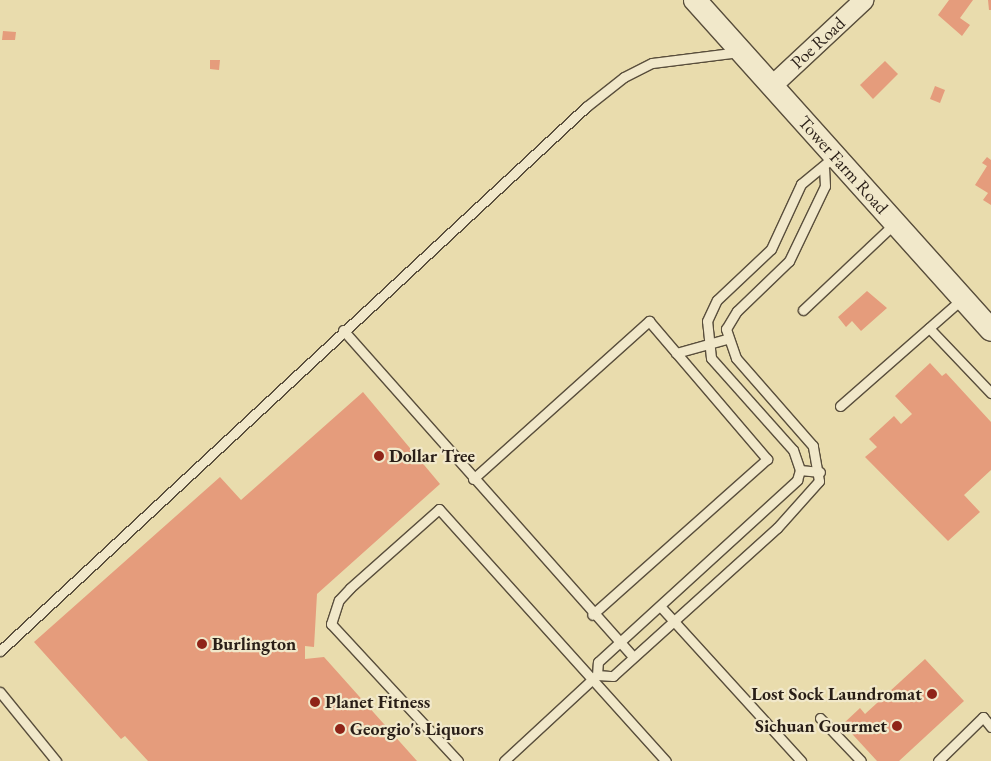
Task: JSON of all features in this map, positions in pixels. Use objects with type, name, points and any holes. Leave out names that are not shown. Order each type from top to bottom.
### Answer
[{"type":"street","name":"Tower Farm Road","points":[[695,0],[772,85],[830,163],[895,223],[991,330]]},
{"type":"street","name":"Poe Road","points":[[772,85],[863,0]]},
{"type":"lane","points":[[0,651],[343,330],[624,77],[661,61],[742,52]]},
{"type":"lane","points":[[504,761],[595,678],[613,676],[815,490],[820,472],[813,446],[736,358],[726,339],[726,330],[737,311],[774,278],[797,247],[824,186],[830,163]]},
{"type":"lane","points":[[595,678],[598,662],[793,488],[800,470],[793,450],[711,358],[707,343],[707,321],[714,305],[771,249],[801,184],[830,163]]},
{"type":"lane","points":[[803,310],[895,223]]},
{"type":"lane","points":[[840,406],[963,298]]},
{"type":"lane","points":[[473,478],[648,320],[767,459],[592,615]]},
{"type":"lane","points":[[929,328],[991,393]]},
{"type":"lane","points":[[343,330],[592,615],[633,657]]},
{"type":"lane","points":[[676,353],[726,339]]},
{"type":"lane","points":[[800,470],[820,472]]},
{"type":"lane","points":[[458,761],[331,624],[339,600],[350,588],[439,509],[595,678],[666,761]]},
{"type":"lane","points":[[660,606],[801,761]]},
{"type":"lane","points":[[0,692],[56,761]]},
{"type":"lane","points":[[938,761],[983,717],[991,727]]},
{"type":"lane","points":[[820,718],[861,761]]},
{"type":"building","points":[[949,0],[973,0],[960,18],[970,25],[962,36],[938,15]]},
{"type":"building","points":[[988,0],[991,0],[991,10],[989,10]]},
{"type":"building","points":[[3,31],[16,32],[15,40],[2,40]]},
{"type":"building","points":[[210,60],[220,60],[219,70],[210,69]]},
{"type":"building","points":[[885,61],[898,74],[873,99],[860,85]]},
{"type":"building","points":[[935,86],[945,90],[940,103],[930,99]]},
{"type":"building","points":[[987,157],[991,160],[991,205],[983,200],[988,193],[975,185],[987,166],[982,163]]},
{"type":"building","points":[[867,291],[887,308],[861,331],[852,321],[846,327],[838,317]]},
{"type":"building","points":[[930,363],[942,376],[946,373],[991,422],[991,470],[964,495],[980,512],[948,541],[865,457],[877,447],[869,439],[894,416],[901,424],[912,414],[895,396]]},
{"type":"building","points":[[363,392],[440,484],[317,594],[314,647],[305,646],[305,659],[324,657],[417,761],[148,761],[125,736],[121,739],[34,642],[220,477],[241,500]]},
{"type":"building","points":[[925,659],[964,701],[899,761],[877,761],[843,724],[860,708],[865,714]]},
{"type":"place","name":"Dollar Tree","points":[[379,456]]},
{"type":"place","name":"Burlington","points":[[202,644]]},
{"type":"place","name":"Lost Sock Laundromat","points":[[932,694]]},
{"type":"place","name":"Planet Fitness","points":[[315,702]]},
{"type":"place","name":"Sichuan Gourmet","points":[[897,726]]},
{"type":"place","name":"Georgio's Liquors","points":[[340,729]]}]
